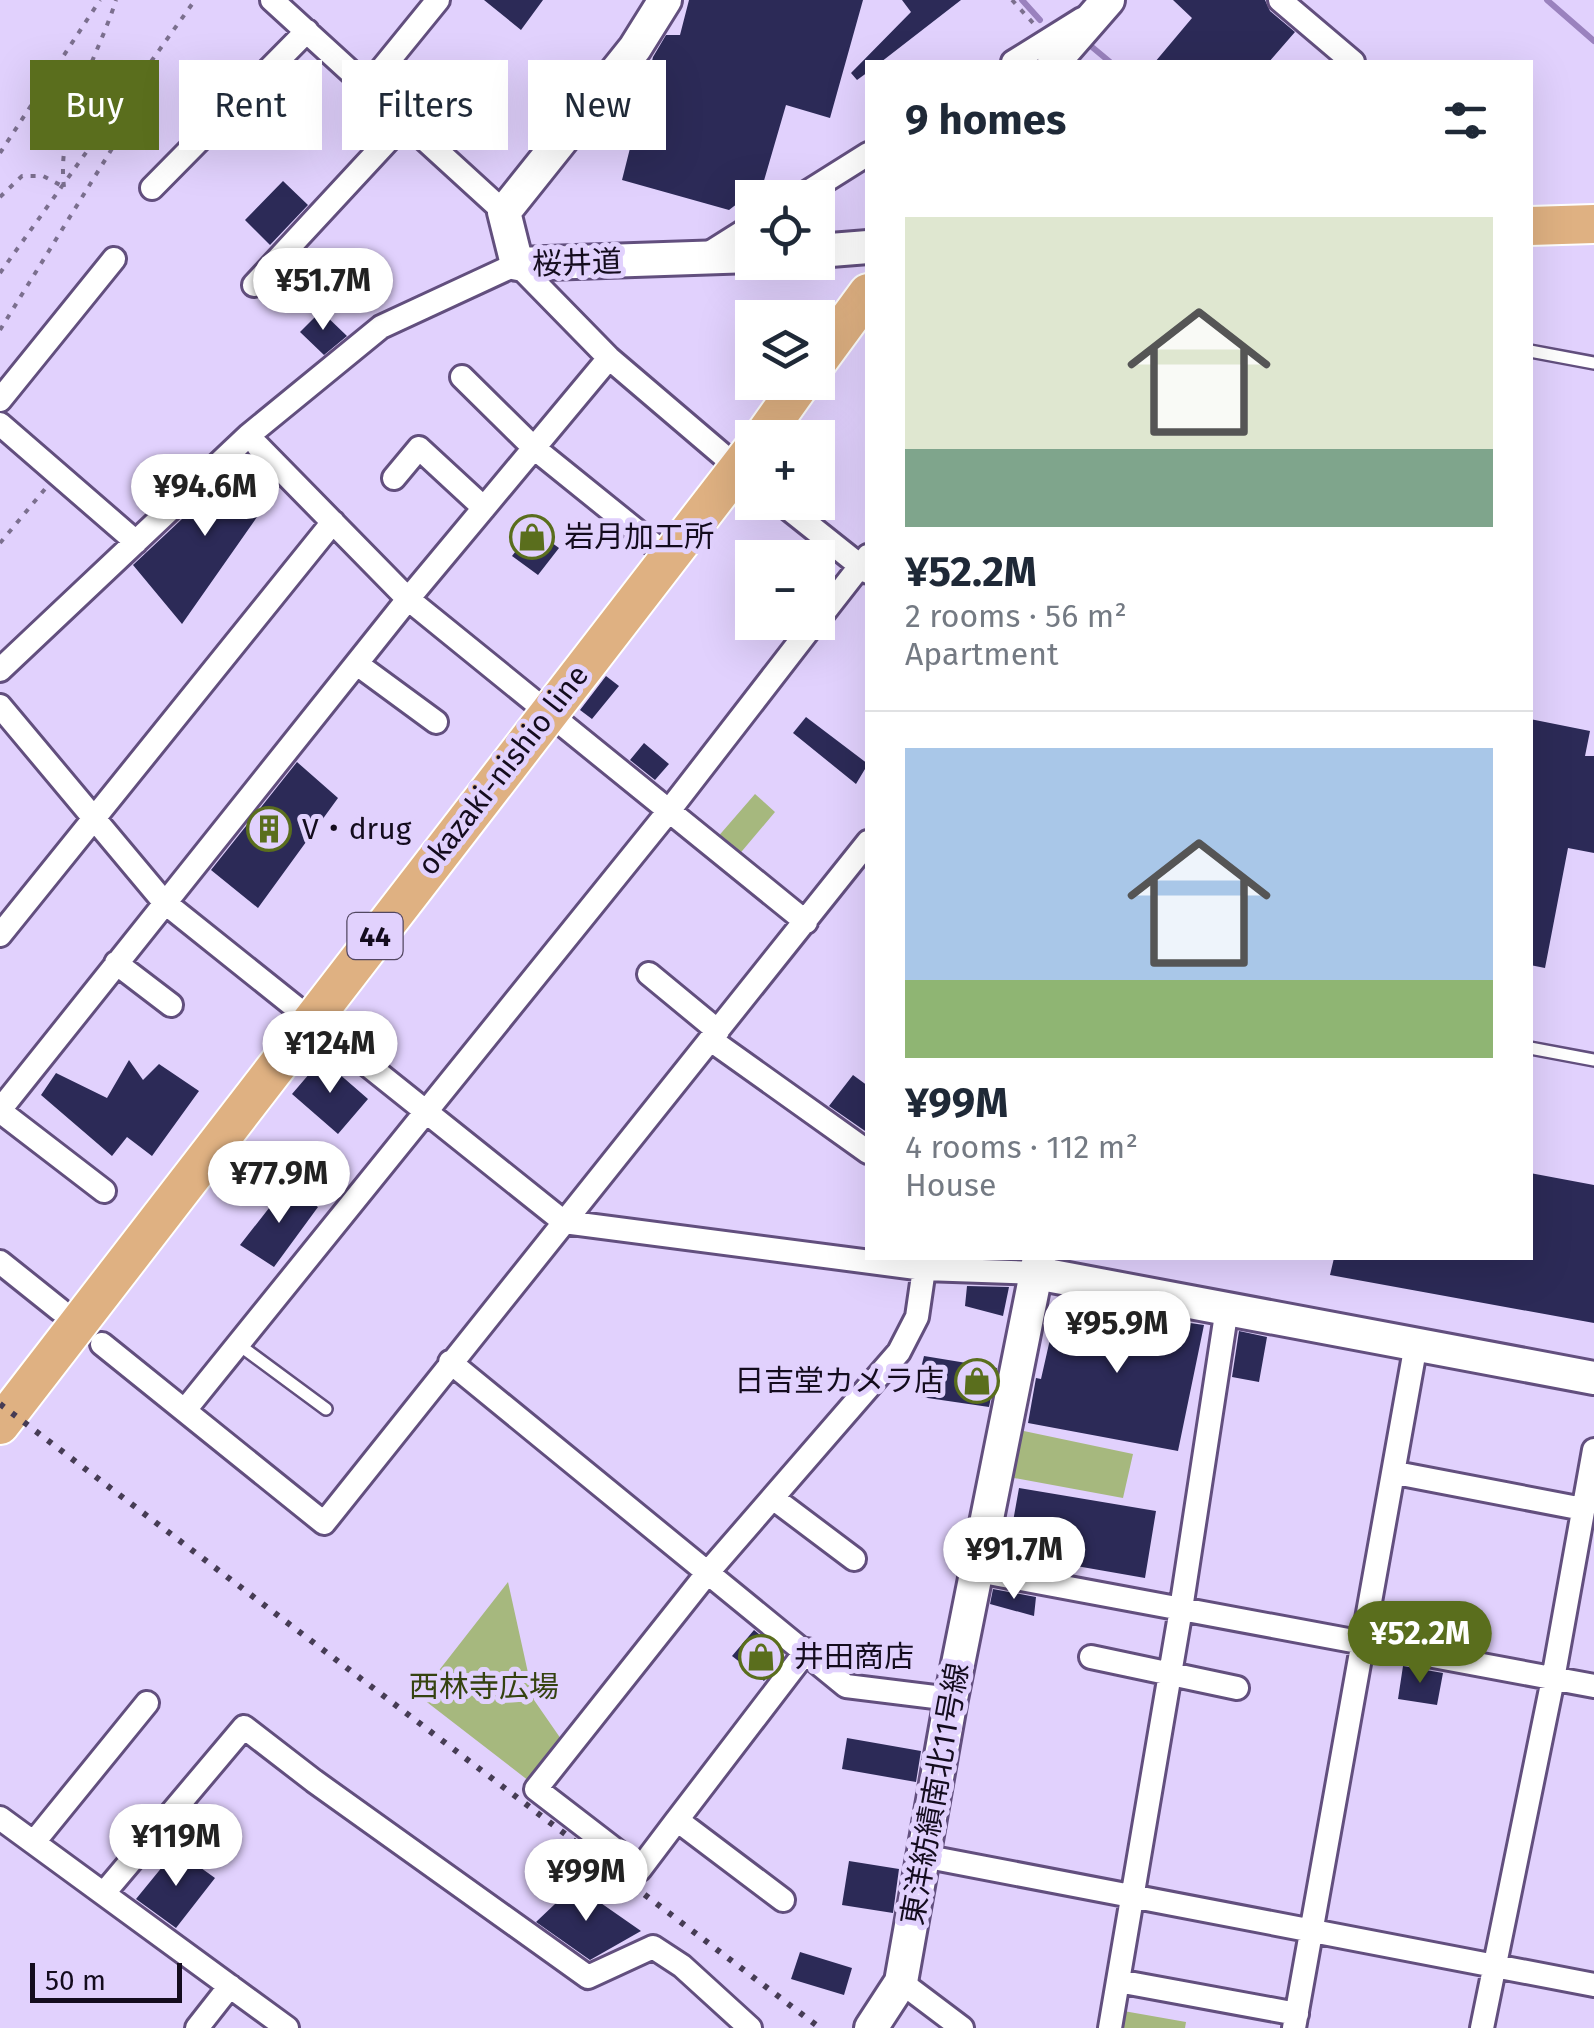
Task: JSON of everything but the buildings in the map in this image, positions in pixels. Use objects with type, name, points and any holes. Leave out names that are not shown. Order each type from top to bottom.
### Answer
[{"type":"main road","points":[[1534,223],[1594,224]]},
{"type":"main road","points":[[835,338],[865,297]]},
{"type":"main road","name":"okazaki-nishio line","points":[[0,1425],[669,557],[735,482]]},
{"type":"street","points":[[272,0],[342,63]]},
{"type":"street","points":[[389,60],[438,0]]},
{"type":"street","points":[[504,212],[635,48],[664,0]]},
{"type":"street","points":[[1280,0],[1350,60]]},
{"type":"street","points":[[1020,60],[1054,50],[1103,4]]},
{"type":"street","points":[[152,188],[306,31]]},
{"type":"street","points":[[254,285],[379,150]]},
{"type":"street","points":[[437,150],[504,212],[518,264],[609,358],[735,457]]},
{"type":"street","points":[[827,180],[865,156]]},
{"type":"street","points":[[699,260],[735,237]]},
{"type":"street","points":[[835,250],[865,247]]},
{"type":"street","name":"桜井道","points":[[0,670],[248,436],[381,327],[518,264],[735,257]]},
{"type":"street","points":[[0,400],[114,260]]},
{"type":"street","points":[[104,1191],[0,1110],[408,599],[609,358]]},
{"type":"street","points":[[462,378],[534,448],[669,557]]},
{"type":"street","points":[[0,424],[136,542]]},
{"type":"street","points":[[258,446],[408,599],[806,922]]},
{"type":"street","points":[[394,478],[419,448],[484,508]]},
{"type":"street","points":[[804,520],[865,565],[835,599]]},
{"type":"street","points":[[0,935],[332,522]]},
{"type":"street","points":[[184,1410],[668,812],[801,640]]},
{"type":"street","points":[[356,664],[436,722]]},
{"type":"street","points":[[0,706],[164,902],[564,1222],[924,1269],[1038,1265],[1227,1308],[1594,1378]]},
{"type":"street","points":[[102,1344],[324,1523],[806,922],[858,872]]},
{"type":"street","points":[[116,964],[171,1005]]},
{"type":"street","points":[[650,974],[714,1036],[865,1150]]},
{"type":"street","points":[[0,1262],[60,1310]]},
{"type":"street","name":"東洋紡績南北11号線","points":[[871,2028],[901,1982],[951,1698],[1038,1265]]},
{"type":"street","points":[[806,1650],[640,1869],[536,1789],[709,1572],[899,1352],[917,1318],[924,1269]]},
{"type":"street","points":[[1110,2028],[1182,1609],[1227,1308]]},
{"type":"street","points":[[1118,1981],[1295,2021],[1396,1473],[1416,1344]]},
{"type":"street","points":[[450,1362],[846,1686],[951,1698]]},
{"type":"street","points":[[1482,2028],[1594,1450]]},
{"type":"street","points":[[1396,1473],[1583,1508]]},
{"type":"street","points":[[772,1498],[854,1560]]},
{"type":"street","points":[[978,1571],[1594,1686]]},
{"type":"street","points":[[1091,1657],[1238,1688]]},
{"type":"street","points":[[34,1842],[146,1703]]},
{"type":"street","points":[[104,1893],[244,1727],[588,1977],[653,1947],[682,1966],[750,2028]]},
{"type":"street","points":[[0,1818],[287,2028]]},
{"type":"street","points":[[677,1820],[783,1900]]},
{"type":"street","points":[[923,1856],[1594,1985]]},
{"type":"street","points":[[901,1982],[962,2028]]},
{"type":"street","points":[[196,2028],[230,1986]]},
{"type":"lane","points":[[1533,352],[1594,362]]},
{"type":"lane","points":[[1533,1049],[1594,1060]]},
{"type":"lane","points":[[238,1344],[326,1409]]},
{"type":"path","points":[[0,153],[100,0]]},
{"type":"path","points":[[64,187],[60,160],[70,123],[116,0]]},
{"type":"path","points":[[153,60],[195,0]]},
{"type":"path","points":[[1012,0],[1054,50]]},
{"type":"path","points":[[0,273],[90,150]]},
{"type":"path","points":[[0,330],[111,150]]},
{"type":"path","points":[[0,197],[22,176],[43,176],[64,187]]},
{"type":"path","points":[[0,542],[58,474]]},
{"type":"green space","points":[[755,794],[775,812],[737,857],[716,839]]},
{"type":"green space","points":[[1019,1430],[1133,1454],[1123,1498],[1014,1478]]},
{"type":"green space","name":"西林寺広場","points":[[508,1582],[534,1700],[561,1739],[529,1781],[419,1696]]},
{"type":"green space","points":[[1118,2010],[1186,2022],[1185,2028],[1115,2028]]},
{"type":"waterway","points":[[1022,0],[1040,20]]},
{"type":"waterway","points":[[1547,0],[1594,41]]},
{"type":"waterway","points":[[1086,42],[1108,60]]},
{"type":"railway","points":[[0,1404],[820,2028]]},
{"type":"place","name":"岩月加工所","points":[[532,537]]},
{"type":"place","name":"V・drug","points":[[269,829]]},
{"type":"place","name":"日吉堂カメラ店","points":[[977,1381]]},
{"type":"place","name":"井田商店","points":[[761,1657]]}]
